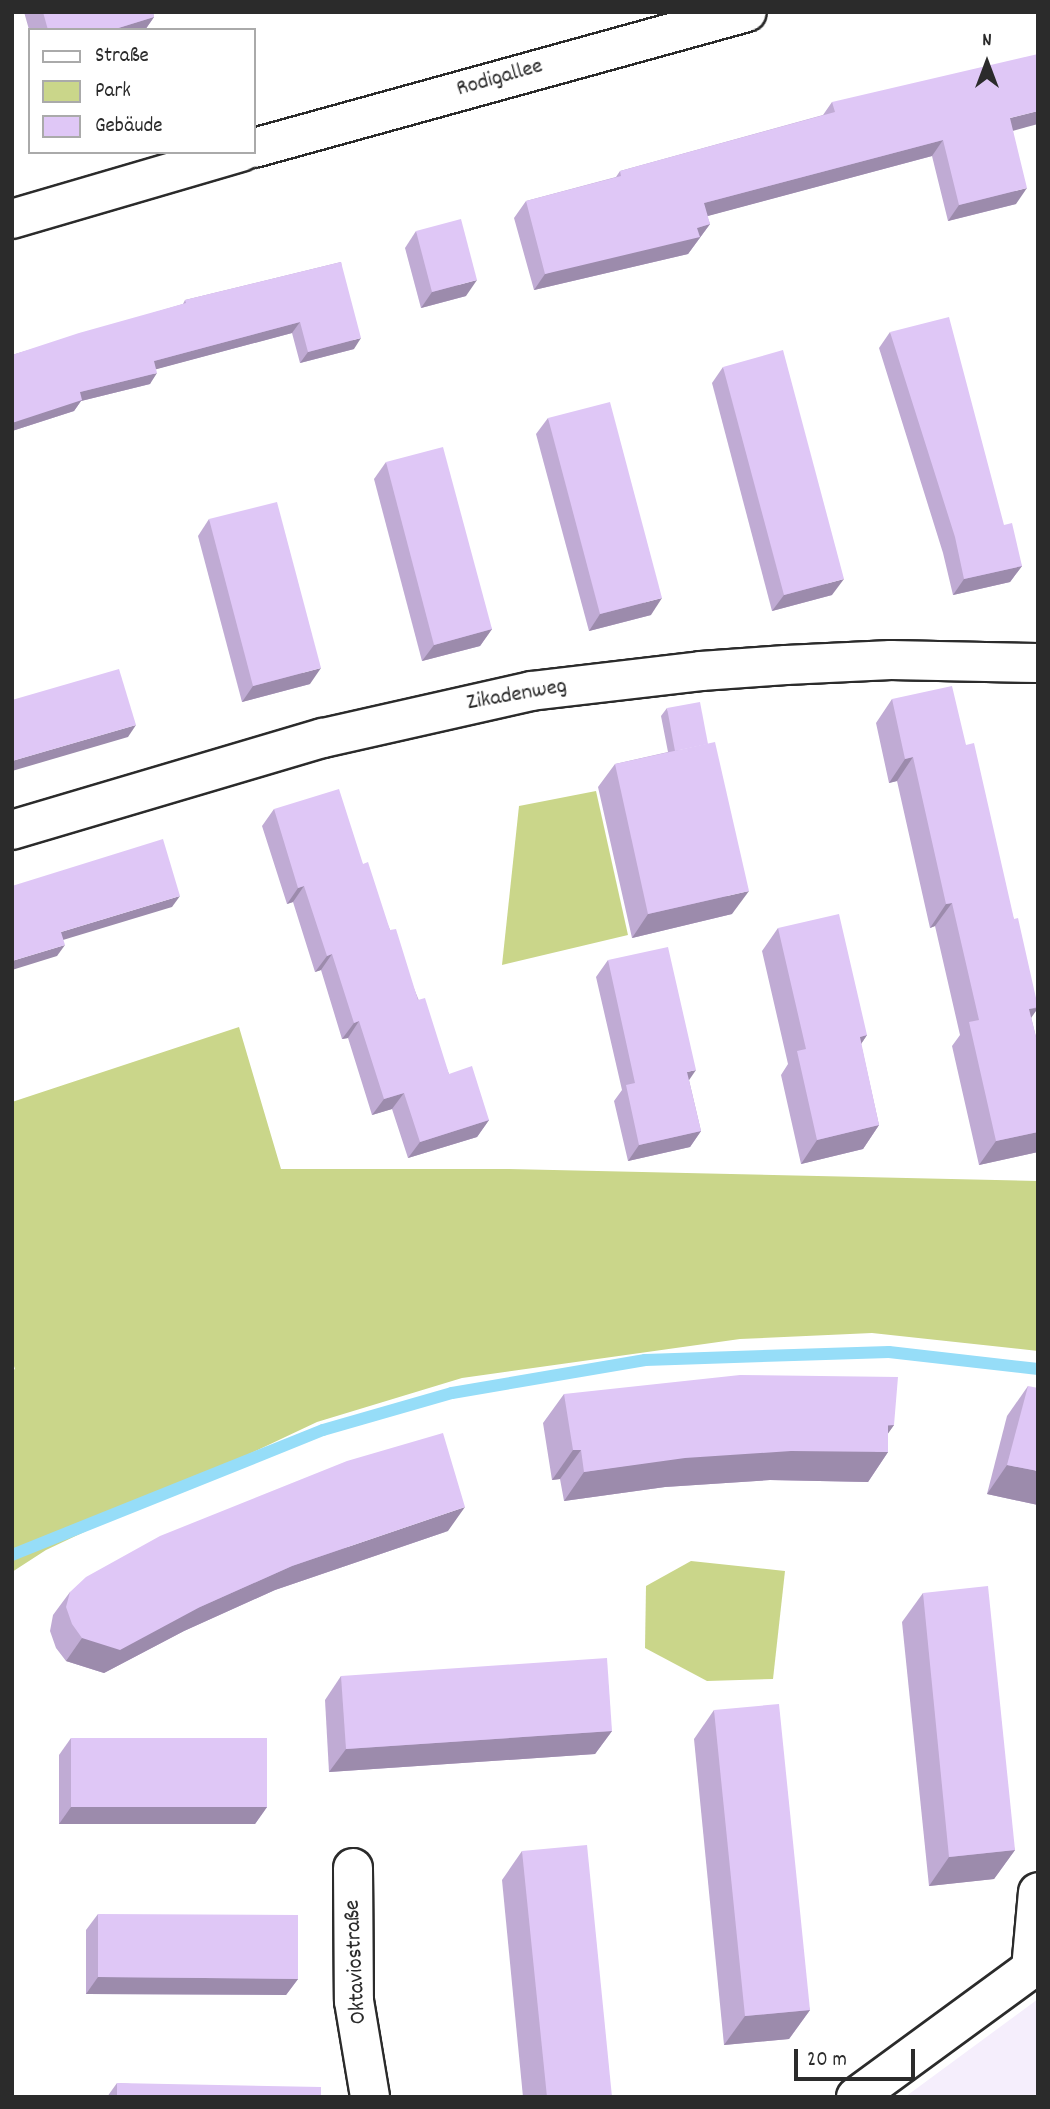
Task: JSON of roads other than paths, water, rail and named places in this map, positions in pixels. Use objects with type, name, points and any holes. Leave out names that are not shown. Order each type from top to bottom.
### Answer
[{"type":"street","name":"Rodigallee","points":[[256,147],[747,12]]},
{"type":"street","points":[[12,219],[234,154]]},
{"type":"street","name":"Zikadenweg","points":[[12,830],[323,738],[531,691],[786,664],[891,660],[1038,663]]},
{"type":"street","name":"Oktaviostraße","points":[[353,1868],[354,2000],[370,2097]]},
{"type":"street","points":[[856,2097],[1034,1966],[1038,1892]]},
{"type":"waterway","points":[[12,1555],[323,1430],[452,1393],[645,1360],[889,1352],[1038,1369]]}]
